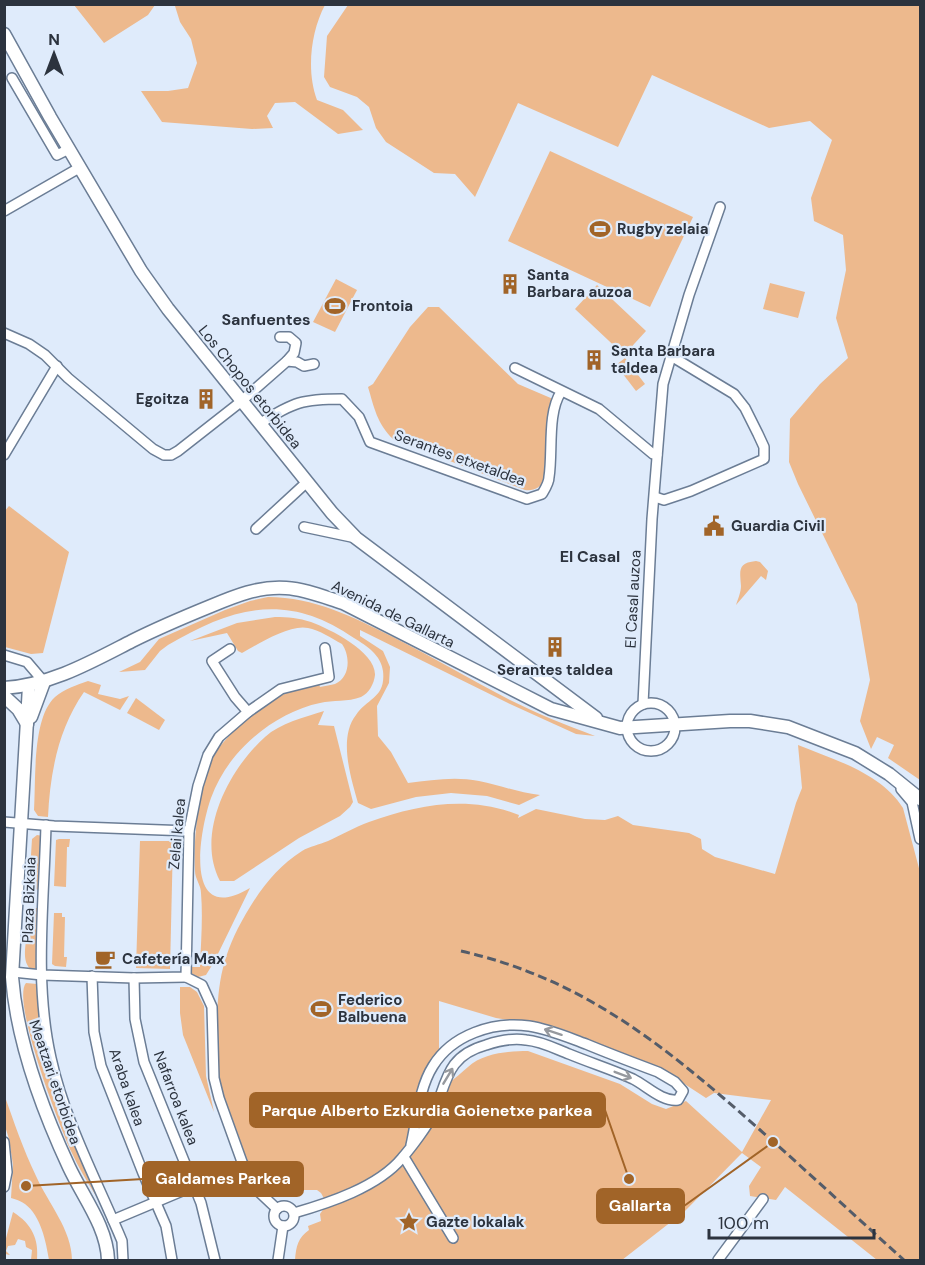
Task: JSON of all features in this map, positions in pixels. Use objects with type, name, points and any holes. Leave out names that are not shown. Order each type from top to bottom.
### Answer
[{"type":"street","name":"Los Chopos etorbidea","points":[[4,34],[79,168],[141,271],[168,309],[307,482],[356,538],[601,723]]},
{"type":"street","points":[[25,71],[8,80],[57,155],[69,149]]},
{"type":"street","points":[[4,211],[79,168]]},
{"type":"street","name":"El Casal auzoa","points":[[643,704],[663,384],[689,295],[720,207]]},
{"type":"street","points":[[4,333],[29,344],[145,442],[164,455],[171,455],[186,446],[287,361],[294,353],[296,343],[289,337],[280,337]]},
{"type":"street","points":[[655,497],[664,500],[764,459],[764,447],[745,408],[734,394],[671,356]]},
{"type":"street","points":[[287,361],[297,362],[304,366],[314,364]]},
{"type":"street","points":[[4,456],[57,366]]},
{"type":"street","points":[[515,368],[599,409],[657,455]]},
{"type":"street","name":"Serantes etxetaldea","points":[[261,423],[275,412],[295,403],[342,399],[359,417],[370,442],[527,499],[542,494],[549,480],[555,400],[561,392]]},
{"type":"street","points":[[256,529],[307,482]]},
{"type":"street","points":[[304,527],[356,538]]},
{"type":"street","name":"Avenida de Gallarta","points":[[4,688],[29,686],[75,670],[151,632],[243,593],[268,588],[288,588],[343,603],[551,709],[627,728],[750,721],[788,727],[855,753],[889,774],[921,799]]},
{"type":"street","points":[[230,650],[212,661],[235,697],[248,712],[281,689],[329,677],[325,648]]},
{"type":"street","points":[[4,655],[27,662],[44,682]]},
{"type":"street","name":"Meatzari etorbidea","points":[[27,724],[36,707],[44,682]]},
{"type":"street","name":"Meatzari etorbidea","points":[[29,686],[10,975],[19,1028],[49,1121],[69,1168],[102,1232],[108,1260]]},
{"type":"street","points":[[551,709],[556,687]]},
{"type":"street","points":[[4,696],[18,709],[27,724]]},
{"type":"street","points":[[650,702],[664,706],[674,717],[676,724],[672,739],[667,745],[653,751],[638,747],[628,735],[627,728],[631,713],[650,702]]},
{"type":"street","name":"Zelai kalea","points":[[186,976],[189,831],[198,786],[208,755],[219,737],[248,712]]},
{"type":"street","points":[[889,774],[912,802],[921,839]]},
{"type":"street","points":[[4,822],[189,831]]},
{"type":"street","name":"Plaza Bizkaia","points":[[46,825],[42,975],[44,1018],[50,1056],[59,1092],[122,1241],[123,1260]]},
{"type":"street","points":[[10,975],[134,978],[186,976],[202,985],[212,1007],[214,1078],[219,1098],[251,1184],[277,1209]]},
{"type":"street","name":"Araba kalea","points":[[92,976],[94,1032],[101,1066],[142,1173],[166,1226],[172,1260]]},
{"type":"street","name":"Nafarroa kalea","points":[[134,978],[135,1019],[144,1062],[195,1187],[215,1260]]},
{"type":"street","points":[[294,1213],[372,1183],[383,1176],[404,1157],[433,1115],[447,1075],[461,1058],[472,1050],[487,1044],[508,1040],[534,1041],[633,1079],[667,1099],[678,1100],[683,1091],[675,1082],[658,1072],[551,1031],[530,1026],[503,1026],[458,1039],[440,1056],[424,1086],[411,1145]]},
{"type":"street","points":[[4,1142],[7,1172],[4,1186]]},
{"type":"street","points":[[404,1157],[453,1238]]},
{"type":"street","points":[[113,1220],[244,1166]]},
{"type":"street","points":[[718,1260],[762,1199]]},
{"type":"street","points":[[283,1226],[275,1221],[274,1215],[277,1209],[286,1206],[294,1213]]},
{"type":"street","points":[[283,1226],[292,1222],[294,1213]]},
{"type":"street","points":[[278,1260],[283,1226]]},
{"type":"shaded area","points":[[74,5],[155,5],[148,15],[104,43]]},
{"type":"shaded area","points":[[155,5],[325,5],[313,39],[311,64],[317,100],[343,110],[363,130],[338,134],[295,102],[275,103],[267,116],[273,128],[252,129],[162,122],[141,91],[188,88],[197,63],[191,39],[180,22],[175,6]]},
{"type":"shaded area","points":[[348,5],[920,5],[920,780],[888,758],[894,745],[877,737],[871,749],[860,721],[870,680],[857,604],[789,462],[790,419],[820,384],[848,358],[836,318],[846,270],[843,235],[814,221],[811,198],[832,140],[810,121],[769,128],[652,75],[618,147],[518,103],[475,197],[455,174],[434,173],[386,142],[376,128],[369,107],[357,97],[330,87],[324,77],[327,36]]},
{"type":"shaded area","name":"Rugby zelaia","points":[[550,151],[693,217],[650,307],[508,241]]},
{"type":"shaded area","name":"Frontoia","points":[[336,279],[357,290],[335,332],[313,322]]},
{"type":"shaded area","points":[[770,283],[805,292],[798,318],[763,309]]},
{"type":"shaded area","points":[[597,285],[646,331],[624,355],[575,309]]},
{"type":"shaded area","points":[[428,307],[439,307],[518,384],[553,399],[550,405],[549,455],[546,474],[541,485],[525,490],[393,439],[383,427],[368,387],[373,384],[410,327]]},
{"type":"shaded area","points":[[625,358],[645,384],[636,391],[616,365]]},
{"type":"shaded area","points":[[9,506],[69,552],[43,653],[31,654],[5,647],[4,512]]},
{"type":"shaded area","points":[[756,561],[768,571],[766,580],[761,576],[736,605],[741,588],[741,569],[746,564]]},
{"type":"shaded area","points":[[268,597],[301,600],[348,616],[408,645],[510,700],[595,736],[576,734],[360,630],[360,636],[383,651],[390,667],[389,683],[377,706],[378,736],[391,752],[408,783],[461,779],[540,795],[519,805],[487,796],[451,793],[416,797],[371,809],[358,803],[352,782],[347,746],[351,724],[356,715],[382,687],[382,665],[373,652],[330,623],[306,614],[284,610],[261,610],[238,614],[216,621],[168,645],[160,651],[145,670],[119,672],[140,662],[159,639],[225,610]]},
{"type":"shaded area","points":[[275,617],[307,621],[340,636],[368,658],[375,675],[369,691],[361,697],[308,706],[274,722],[244,746],[222,775],[206,813],[200,852],[201,871],[205,886],[214,896],[229,897],[250,888],[214,962],[206,975],[198,977],[191,973],[191,967],[200,967],[202,930],[201,890],[195,871],[195,843],[198,809],[211,761],[231,734],[265,705],[297,689],[319,684],[320,687],[335,684],[344,676],[348,666],[347,654],[342,644],[321,632],[308,628],[283,632],[242,653],[238,651],[227,633],[190,641],[237,623]]},
{"type":"shaded area","points":[[88,681],[101,685],[98,694],[120,699],[129,696],[120,710],[84,692],[68,721],[57,752],[48,817],[38,816],[34,810],[35,767],[42,719],[55,697],[66,689]]},
{"type":"shaded area","points":[[136,698],[165,720],[159,730],[127,713]]},
{"type":"shaded area","points":[[324,711],[318,725],[334,726],[353,802],[350,807],[340,816],[299,838],[234,881],[220,881],[213,863],[211,843],[214,823],[228,784],[239,766],[271,732],[293,721]]},
{"type":"shaded area","points":[[798,745],[842,762],[883,786],[903,808],[920,872],[920,1260],[877,1260],[785,1187],[776,1200],[750,1196],[749,1186],[761,1167],[742,1153],[685,1211],[622,1260],[295,1260],[300,1239],[309,1230],[308,1226],[321,1221],[320,1214],[327,1204],[317,1190],[286,1190],[273,1182],[267,1172],[251,1172],[228,1110],[219,1075],[217,1056],[218,997],[223,966],[233,938],[250,907],[280,869],[305,849],[369,822],[406,810],[444,804],[463,804],[500,809],[519,815],[518,818],[536,809],[585,819],[605,820],[618,816],[633,825],[689,833],[701,839],[702,849],[715,857],[775,874],[802,788]],"holes":[[[439,1001],[496,1018],[562,1029],[660,1068],[706,1098],[714,1093],[771,1100],[742,1152],[686,1101],[666,1109],[652,1104],[620,1084],[528,1051],[504,1052],[474,1062],[437,1090],[433,1106],[425,1105],[433,1072],[446,1054],[439,1048]]]},
{"type":"shaded area","points":[[37,835],[43,836],[40,890],[34,889],[35,875],[30,871],[32,839]]},
{"type":"shaded area","points":[[70,839],[69,847],[67,847],[66,887],[54,886],[56,840]]},
{"type":"shaded area","points":[[140,841],[173,841],[170,969],[136,968]]},
{"type":"shaded area","points":[[33,908],[40,908],[38,970],[35,972],[27,965],[25,955],[27,932],[32,928]]},
{"type":"shaded area","points":[[54,913],[62,913],[62,917],[65,917],[66,967],[52,964]]},
{"type":"shaded area","points":[[26,983],[37,984],[40,1019],[50,1071],[96,1196],[71,1151],[39,1065],[25,1013],[23,994]]},
{"type":"shaded area","points":[[180,987],[190,987],[197,992],[204,1006],[206,1076],[214,1112],[183,1035]]},
{"type":"shaded area","points":[[4,1094],[31,1166],[64,1227],[72,1260],[49,1260],[35,1215],[25,1204],[11,1198],[13,1165],[5,1126]]},
{"type":"shaded area","points":[[13,1212],[33,1233],[37,1245],[37,1260],[31,1260],[32,1250],[26,1247],[25,1241],[18,1239],[15,1245],[8,1246],[6,1251],[10,1255],[5,1254],[5,1242]]},
{"type":"railway","points":[[461,951],[505,963],[546,979],[585,998],[656,1044],[725,1099],[904,1260]]},
{"type":"place","name":"Rugby zelaia","points":[[600,229]]},
{"type":"place","name":"Santa Barbara auzoa","points":[[510,284]]},
{"type":"place","name":"Frontoia","points":[[335,306]]},
{"type":"place","name":"Santa Barbara taldea","points":[[594,360]]},
{"type":"place","name":"Egoitza","points":[[206,399]]},
{"type":"place","name":"Guardia Civil","points":[[714,526]]},
{"type":"place","name":"Serantes taldea","points":[[555,647]]},
{"type":"place","name":"Cafetería Max","points":[[105,959]]},
{"type":"place","name":"Federico Balbuena","points":[[321,1009]]},
{"type":"place","name":"Gallarta","points":[[773,1142]]},
{"type":"place","name":"Parque Alberto Ezkurdia Goienetxe parkea","points":[[629,1179]]},
{"type":"place","name":"Galdames Parkea","points":[[26,1186]]},
{"type":"place","name":"Gazte lokalak","points":[[409,1222]]},
{"type":"district","name":"Sanfuentes","points":[[266,319]]},
{"type":"district","name":"El Casal","points":[[590,556]]}]
